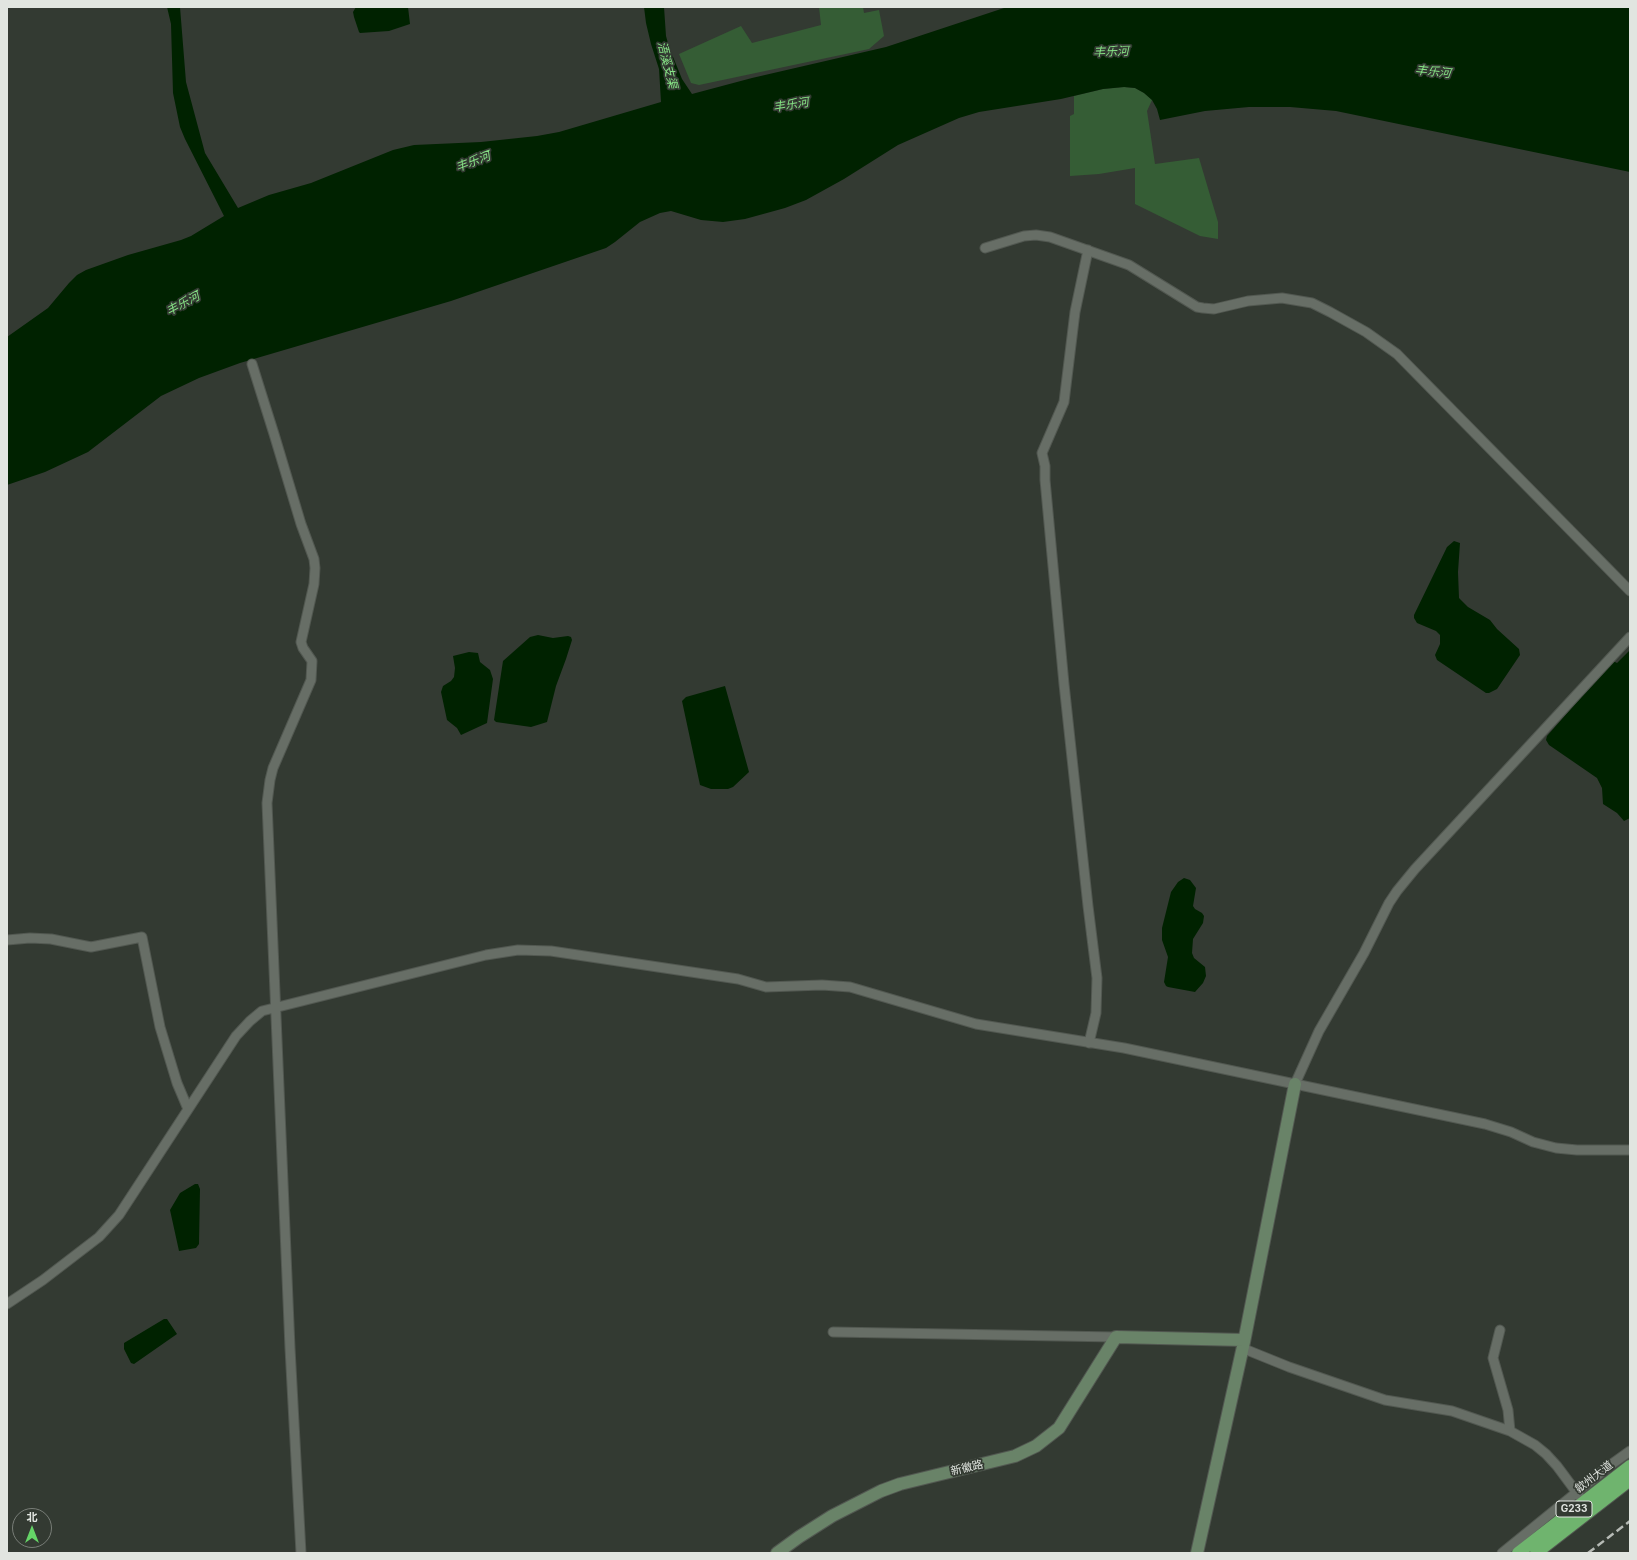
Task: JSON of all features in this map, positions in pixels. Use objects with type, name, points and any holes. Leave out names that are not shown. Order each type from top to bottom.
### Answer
[{"type":"highway","name":"歙州大道","points":[[1518,1553],[1580,1497],[1630,1466]]},
{"type":"highway","name":"G233","points":[[1536,1553],[1630,1480]]},
{"type":"street","points":[[985,248],[1024,236],[1036,235],[1050,237],[1129,265],[1197,306],[1203,308],[1214,309],[1248,301],[1271,298],[1294,299],[1312,303],[1366,332],[1397,354],[1630,591]]},
{"type":"street","points":[[1088,250],[1075,312],[1064,402],[1042,453],[1045,466],[1045,480],[1065,692],[1097,978],[1096,1013],[1089,1042]]},
{"type":"street","points":[[252,364],[301,524],[314,559],[315,568],[314,584],[301,639],[303,648],[312,661],[311,680],[273,768],[268,792],[290,1348],[301,1553]]},
{"type":"street","points":[[1197,1553],[1243,1344],[1295,1084],[1319,1031],[1364,953],[1389,903],[1401,886],[1504,772],[1630,637]]},
{"type":"street","points":[[7,940],[30,938],[50,939],[91,947],[142,937],[160,1027],[177,1083],[188,1109]]},
{"type":"street","points":[[7,1304],[44,1280],[99,1237],[119,1215],[243,1028],[262,1011],[486,955],[518,950],[540,950],[738,979],[756,986],[822,985],[850,987],[976,1024],[1089,1042],[1485,1124],[1556,1148],[1577,1150],[1630,1150]]},
{"type":"street","points":[[1500,1330],[1493,1358],[1508,1410],[1510,1431]]},
{"type":"street","points":[[833,1332],[1116,1337],[1243,1344],[1289,1367],[1385,1400],[1452,1411],[1510,1431],[1546,1454],[1580,1497]]},
{"type":"street","name":"新徽路","points":[[777,1553],[832,1516],[881,1491],[900,1484],[1015,1456],[1036,1446],[1059,1428],[1116,1337]]},
{"type":"street","points":[[1502,1553],[1580,1497],[1630,1451]]},
{"type":"shaded area","points":[[819,7],[863,7],[864,13],[879,10],[884,36],[869,49],[699,85],[691,83],[679,54],[741,26],[752,43],[821,25]]},
{"type":"shaded area","points":[[1124,87],[1135,88],[1152,100],[1147,111],[1155,164],[1199,158],[1218,222],[1218,239],[1200,236],[1135,204],[1135,168],[1099,174],[1070,176],[1070,116],[1074,114],[1074,96],[1103,89]]},
{"type":"water","points":[[167,7],[180,7],[186,82],[205,153],[238,208],[269,195],[311,183],[393,150],[414,145],[481,142],[537,136],[559,132],[661,102],[659,69],[651,44],[644,7],[664,7],[666,36],[669,47],[682,79],[692,94],[752,78],[886,47],[1007,7],[1630,7],[1630,172],[1336,111],[1290,107],[1249,107],[1205,111],[1160,120],[1157,109],[1152,100],[1135,88],[1124,87],[1103,89],[1061,99],[979,112],[959,118],[898,145],[844,179],[806,200],[785,208],[745,219],[723,222],[701,220],[671,211],[660,213],[640,222],[606,248],[451,301],[240,363],[199,378],[161,396],[88,452],[45,472],[7,485],[7,337],[48,308],[77,275],[86,270],[128,255],[191,236],[224,216],[180,127],[173,93],[171,24]]},
{"type":"water","points":[[356,7],[408,7],[410,24],[389,31],[360,33],[353,12]]},
{"type":"water","points":[[1454,541],[1460,543],[1458,572],[1459,598],[1468,607],[1490,620],[1497,629],[1519,649],[1520,655],[1497,689],[1489,693],[1486,693],[1437,660],[1435,655],[1440,644],[1440,635],[1436,631],[1417,623],[1414,618],[1414,615],[1447,547]]},
{"type":"water","points":[[538,635],[553,638],[568,636],[571,637],[572,640],[556,686],[547,722],[531,727],[496,722],[494,720],[503,661],[530,637]]},
{"type":"water","points":[[1630,650],[1630,818],[1624,821],[1617,813],[1603,804],[1602,788],[1597,778],[1549,745],[1546,740],[1547,736],[1613,661],[1617,663]]},
{"type":"water","points":[[469,652],[478,653],[480,662],[490,670],[493,679],[487,723],[461,735],[457,728],[447,720],[441,692],[443,686],[454,677],[455,668],[453,656]]},
{"type":"water","points":[[725,686],[749,772],[733,787],[728,789],[711,789],[700,785],[682,701],[686,697]]},
{"type":"water","points":[[1184,878],[1190,880],[1196,888],[1193,906],[1204,916],[1203,923],[1193,939],[1192,953],[1194,958],[1205,967],[1206,976],[1203,983],[1195,992],[1168,987],[1164,982],[1168,957],[1162,940],[1162,928],[1171,892],[1178,882]]},
{"type":"water","points":[[195,1184],[198,1184],[200,1189],[199,1244],[196,1248],[179,1251],[170,1210],[180,1193]]},
{"type":"water","points":[[164,1319],[167,1319],[177,1334],[134,1364],[131,1363],[124,1349],[124,1343]]},
{"type":"railway","points":[[1588,1553],[1630,1521]]},
{"type":"water label","name":"丰乐河","points":[[1111,52]]},
{"type":"water label","name":"浯溪支渠","points":[[667,65]]},
{"type":"water label","name":"丰乐河","points":[[1433,72]]},
{"type":"water label","name":"丰乐河","points":[[791,105]]},
{"type":"water label","name":"丰乐河","points":[[473,162]]},
{"type":"water label","name":"丰乐河","points":[[183,304]]}]
